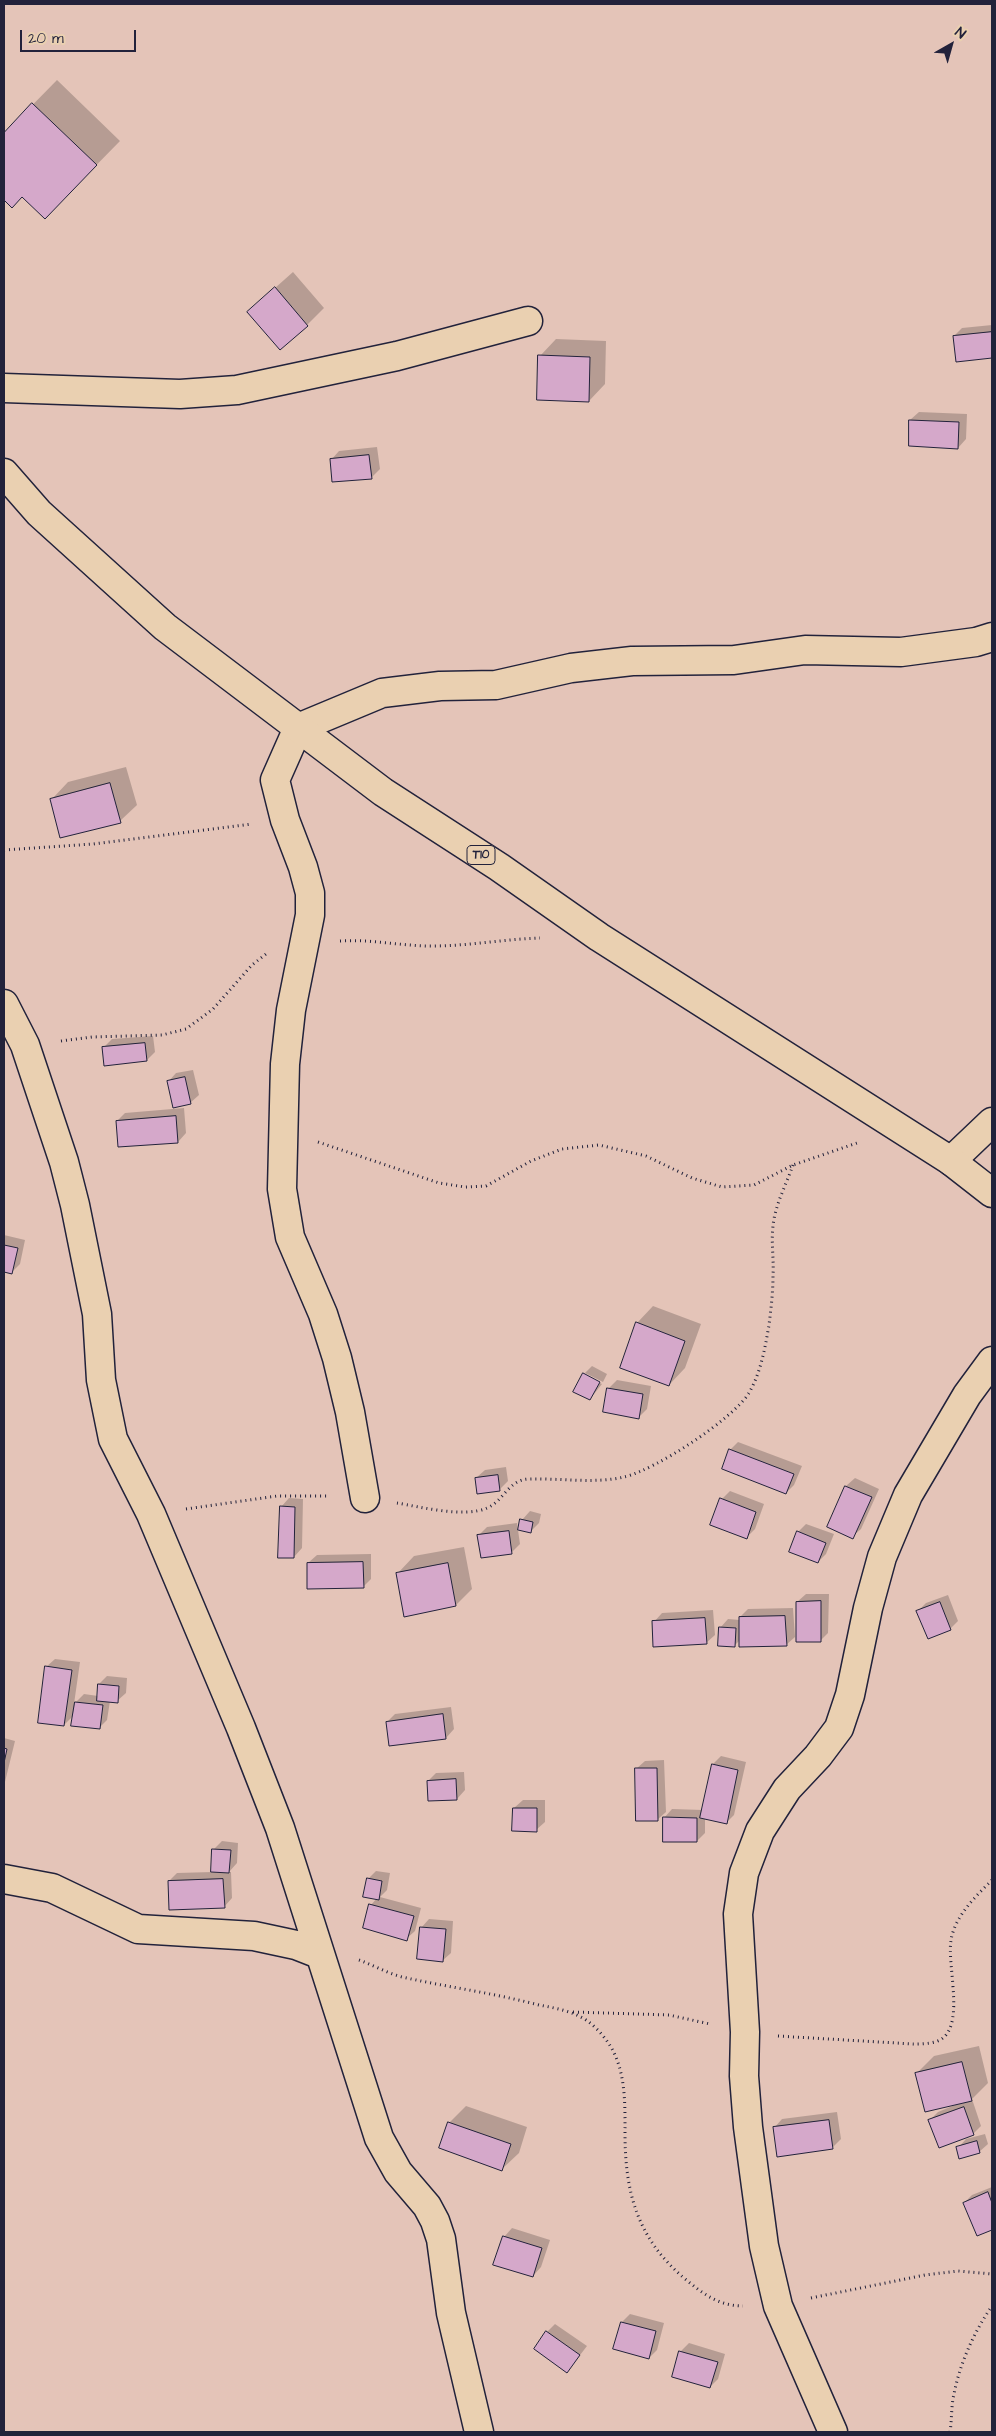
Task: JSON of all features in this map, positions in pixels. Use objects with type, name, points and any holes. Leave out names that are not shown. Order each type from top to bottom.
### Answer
[{"type":"main road","points":[[4,388],[180,394],[237,390],[397,356],[528,321]]},
{"type":"main road","name":"T10","points":[[4,473],[40,514],[165,627],[383,792],[499,867],[599,937],[950,1161],[992,1193]]},
{"type":"main road","points":[[365,1498],[350,1412],[336,1358],[324,1314],[290,1238],[282,1189],[285,1064],[291,1010],[310,915],[310,893],[300,858],[285,820],[275,780],[298,728],[382,693],[440,686],[496,685],[571,668],[632,661],[734,660],[805,650],[901,652],[976,642],[992,637]]},
{"type":"main road","points":[[4,1004],[25,1046],[64,1162],[86,1253],[97,1314],[101,1380],[113,1440],[151,1514],[241,1728],[280,1828],[379,2138],[398,2172],[427,2206],[435,2221],[441,2239],[456,2339],[479,2432]]},
{"type":"main road","points":[[950,1161],[992,1122]]},
{"type":"main road","points":[[833,2432],[778,2306],[764,2246],[748,2127],[744,2076],[745,2032],[738,1914],[744,1872],[760,1831],[787,1789],[818,1756],[839,1728],[850,1695],[868,1608],[882,1557],[908,1495],[931,1454],[967,1395],[992,1361]]},
{"type":"main road","points":[[4,1879],[52,1888],[138,1929],[254,1936],[296,1945],[319,1954]]},
{"type":"path","points":[[4,850],[93,844],[285,820]]},
{"type":"path","points":[[25,1046],[92,1037],[162,1035],[186,1029],[213,1010],[252,965],[267,953],[303,943],[366,939],[430,946],[480,945],[515,938],[543,938]]},
{"type":"path","points":[[284,1130],[439,1183],[465,1187],[486,1186],[531,1161],[562,1149],[599,1145],[646,1156],[692,1178],[722,1187],[754,1185],[793,1166],[899,1128]]},
{"type":"path","points":[[151,1514],[278,1496],[314,1495],[365,1498],[465,1512],[487,1508],[498,1501],[509,1487],[526,1479],[624,1477],[652,1466],[722,1422],[748,1395],[761,1366],[769,1324],[773,1278],[773,1226],[777,1208],[793,1166]]},
{"type":"path","points":[[356,1958],[399,1976],[500,1995],[569,2012],[669,2015],[745,2032],[786,2037],[905,2044],[934,2042],[942,2039],[951,2022],[954,2004],[950,1960],[954,1928],[976,1896],[992,1880]]},
{"type":"path","points":[[569,2012],[585,2020],[599,2031],[610,2046],[619,2070],[625,2096],[625,2140],[630,2196],[649,2241],[677,2272],[706,2297],[731,2306],[778,2306],[843,2290],[925,2275],[958,2271],[992,2274]]},
{"type":"path","points":[[950,2432],[953,2396],[959,2372],[973,2338],[992,2306]]},
{"type":"building","points":[[32,103],[97,165],[45,219],[22,197],[12,208],[4,200],[4,133]]},
{"type":"building","points":[[275,287],[308,326],[280,350],[247,312]]},
{"type":"building","points":[[992,332],[992,358],[956,362],[953,336]]},
{"type":"building","points":[[538,355],[590,357],[589,402],[537,400]]},
{"type":"building","points":[[909,420],[959,422],[958,449],[909,446]]},
{"type":"building","points":[[369,455],[372,479],[332,482],[330,459]]},
{"type":"building","points":[[110,783],[121,823],[60,838],[50,799]]},
{"type":"building","points":[[145,1043],[147,1061],[104,1066],[102,1047]]},
{"type":"building","points":[[185,1077],[191,1104],[173,1108],[167,1081]]},
{"type":"building","points":[[176,1116],[178,1143],[118,1147],[116,1121]]},
{"type":"building","points":[[4,1245],[18,1248],[12,1274],[4,1272]]},
{"type":"building","points":[[636,1322],[685,1341],[669,1386],[620,1368]]},
{"type":"building","points":[[583,1373],[600,1382],[590,1400],[573,1392]]},
{"type":"building","points":[[607,1388],[643,1394],[639,1419],[603,1412]]},
{"type":"building","points":[[729,1449],[794,1474],[786,1494],[722,1469]]},
{"type":"building","points":[[498,1475],[500,1491],[477,1494],[475,1478]]},
{"type":"building","points":[[845,1486],[872,1497],[853,1539],[827,1527]]},
{"type":"building","points":[[720,1498],[756,1512],[747,1539],[710,1525]]},
{"type":"building","points":[[280,1506],[295,1507],[294,1558],[278,1558]]},
{"type":"building","points":[[520,1519],[533,1522],[531,1533],[518,1530]]},
{"type":"building","points":[[509,1531],[512,1554],[481,1558],[477,1535]]},
{"type":"building","points":[[797,1531],[826,1543],[818,1563],[789,1552]]},
{"type":"building","points":[[363,1562],[364,1588],[307,1589],[307,1563]]},
{"type":"building","points":[[448,1563],[456,1606],[404,1617],[396,1573]]},
{"type":"building","points":[[821,1601],[821,1642],[796,1642],[796,1602]]},
{"type":"building","points":[[940,1602],[951,1630],[928,1639],[916,1611]]},
{"type":"building","points":[[785,1616],[787,1646],[739,1647],[739,1617]]},
{"type":"building","points":[[705,1618],[707,1644],[653,1647],[652,1621]]},
{"type":"building","points":[[719,1627],[736,1628],[735,1647],[718,1646]]},
{"type":"building","points":[[45,1666],[72,1670],[64,1726],[38,1723]]},
{"type":"building","points":[[98,1684],[119,1686],[118,1703],[97,1701]]},
{"type":"building","points":[[75,1702],[103,1705],[100,1729],[71,1726]]},
{"type":"building","points":[[443,1714],[446,1739],[389,1746],[386,1722]]},
{"type":"building","points":[[4,1748],[7,1749],[4,1763]]},
{"type":"building","points":[[712,1764],[738,1770],[727,1824],[700,1818]]},
{"type":"building","points":[[635,1768],[657,1768],[658,1821],[636,1821]]},
{"type":"building","points":[[456,1779],[457,1800],[428,1801],[427,1781]]},
{"type":"building","points":[[513,1808],[537,1808],[537,1832],[512,1831]]},
{"type":"building","points":[[663,1817],[697,1818],[697,1842],[663,1842]]},
{"type":"building","points":[[212,1849],[231,1850],[229,1873],[211,1872]]},
{"type":"building","points":[[367,1878],[382,1881],[379,1900],[363,1897]]},
{"type":"building","points":[[223,1879],[225,1908],[169,1910],[168,1881]]},
{"type":"building","points":[[369,1904],[414,1916],[407,1941],[363,1928]]},
{"type":"building","points":[[420,1927],[446,1929],[443,1962],[417,1959]]},
{"type":"building","points":[[962,2062],[972,2101],[925,2112],[915,2073]]},
{"type":"building","points":[[964,2107],[974,2135],[939,2148],[928,2120]]},
{"type":"building","points":[[829,2120],[833,2149],[777,2157],[773,2127]]},
{"type":"building","points":[[448,2122],[511,2144],[502,2171],[439,2148]]},
{"type":"building","points":[[977,2141],[980,2153],[959,2159],[956,2147]]},
{"type":"building","points":[[988,2192],[992,2203],[992,2230],[977,2236],[963,2203]]},
{"type":"building","points":[[503,2236],[542,2248],[533,2277],[493,2265]]},
{"type":"building","points":[[621,2322],[656,2331],[649,2359],[613,2349]]},
{"type":"building","points":[[546,2331],[580,2355],[567,2373],[534,2349]]},
{"type":"building","points":[[679,2351],[718,2362],[710,2388],[672,2377]]}]
